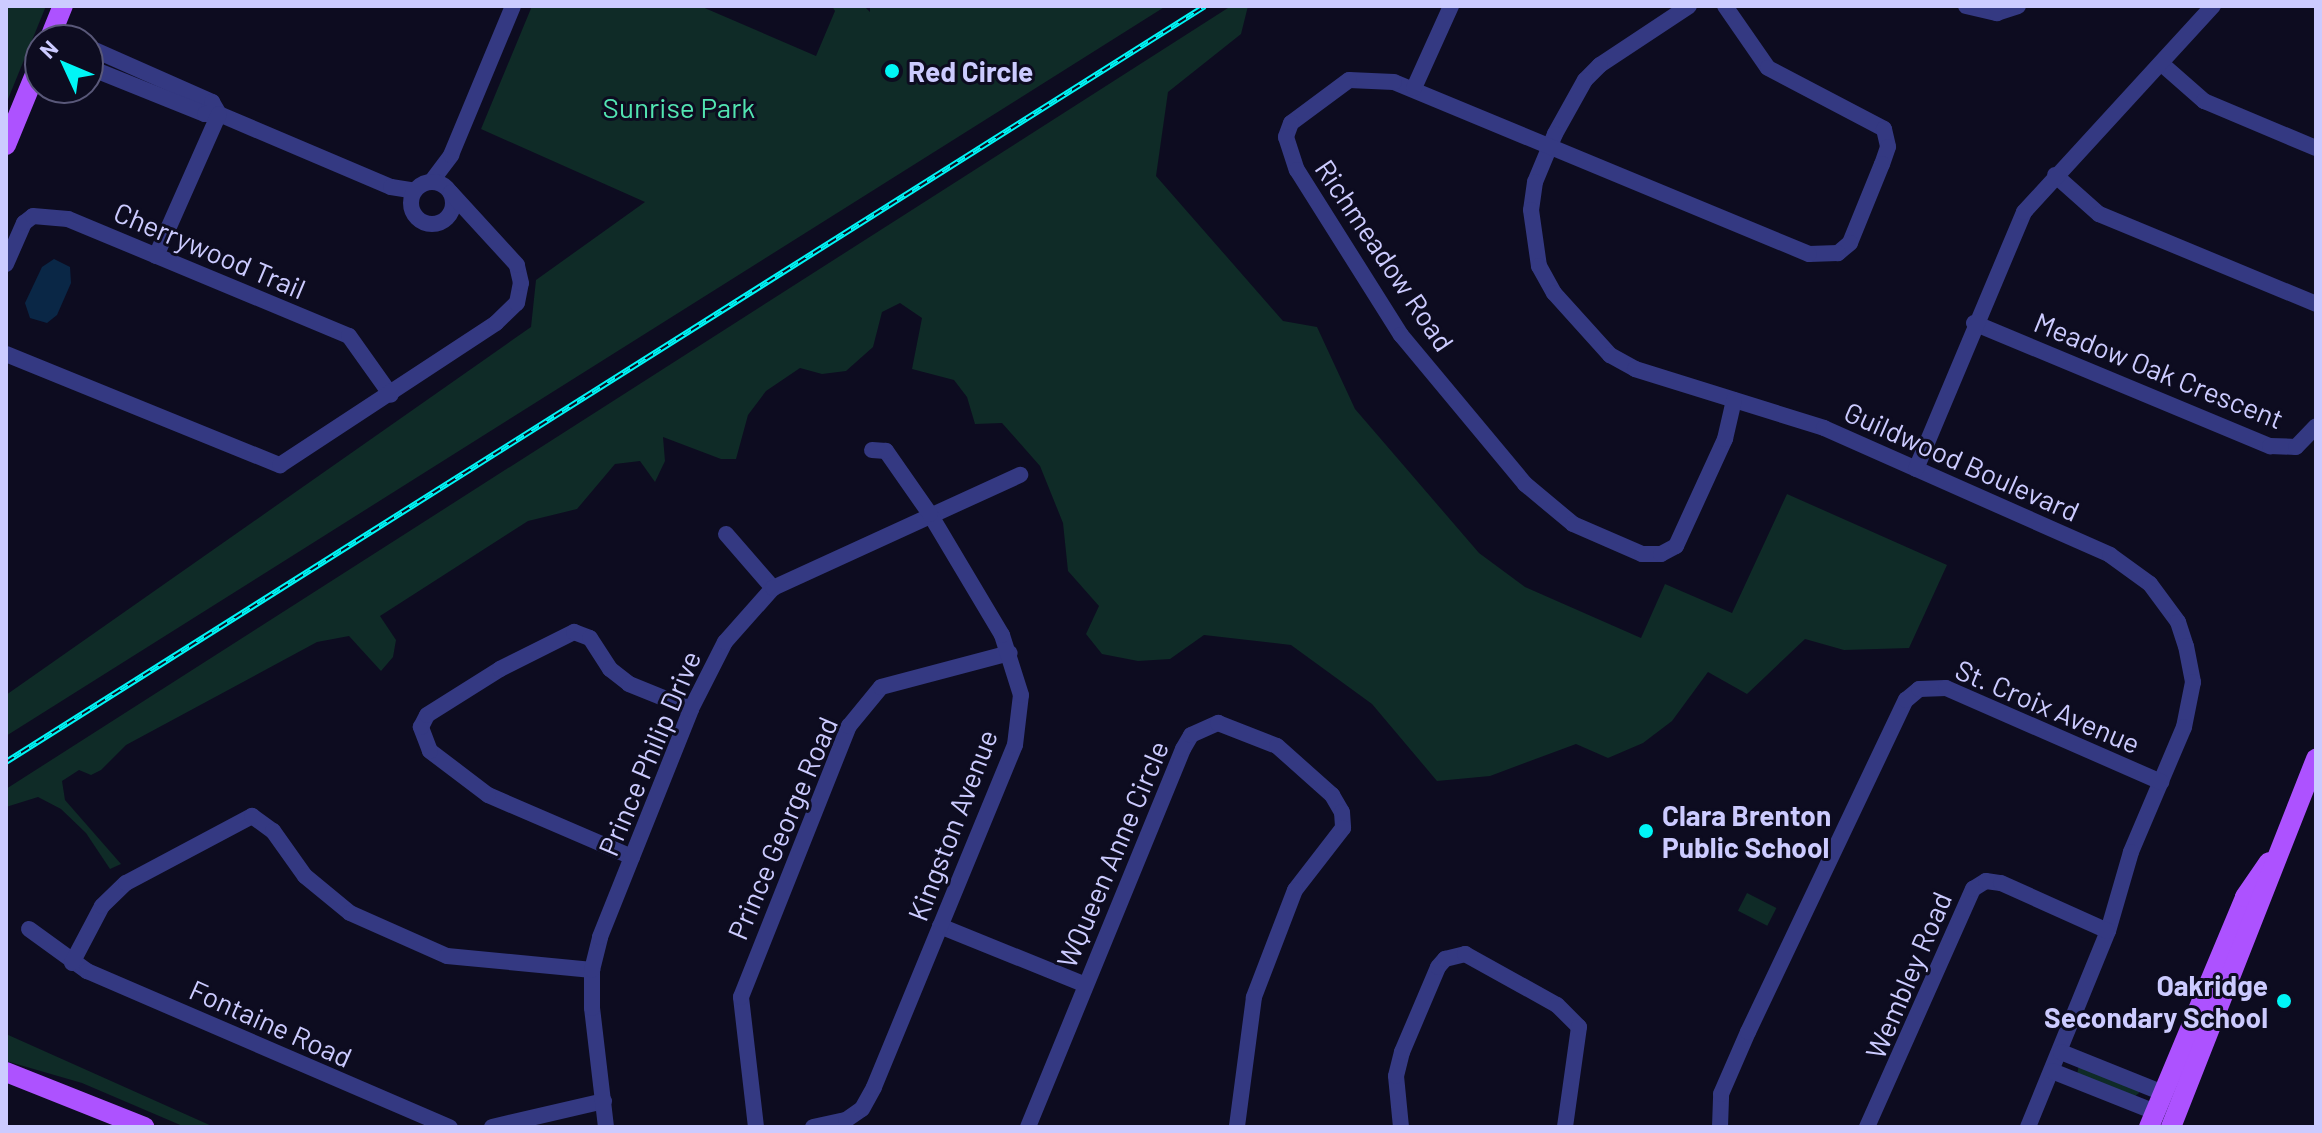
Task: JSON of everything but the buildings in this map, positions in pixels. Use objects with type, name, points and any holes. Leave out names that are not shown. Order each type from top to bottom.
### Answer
[{"type":"main road","points":[[6,145],[24,101]]},
{"type":"main road","points":[[2171,1127],[2263,904],[2281,845],[2316,759]]},
{"type":"main road","points":[[2152,1120],[2245,897],[2281,845]]},
{"type":"main road","points":[[6,1072],[144,1127]]},
{"type":"street","points":[[413,198],[431,182],[451,155],[513,6]]},
{"type":"street","points":[[1414,88],[1451,6]]},
{"type":"street","name":"Guildwood Boulevard","points":[[1689,6],[1616,52],[1585,80],[1550,145],[1531,210],[1539,266],[1554,293],[1610,355],[1635,369],[1824,428],[2110,555],[2150,584],[2178,622],[2193,682],[2184,727],[2131,852],[2108,931],[2028,1127]]},
{"type":"street","name":"Richmeadow Road","points":[[1725,6],[1768,68],[1884,129],[1888,147],[1850,243],[1838,253],[1809,254],[1414,88],[1369,78],[1349,80],[1291,123],[1288,152],[1401,335],[1545,505],[1573,524],[1642,554],[1661,554],[1676,546],[1725,439],[1734,400]]},
{"type":"street","points":[[1966,6],[1997,13],[2018,6]]},
{"type":"street","points":[[1916,469],[1974,323],[2024,212],[2055,175],[2163,65],[2213,6]]},
{"type":"street","points":[[104,54],[212,102],[219,114]]},
{"type":"street","points":[[2163,65],[2204,101],[2316,148]]},
{"type":"street","points":[[104,73],[205,114],[219,114],[391,187],[413,198],[423,223],[480,221]]},
{"type":"street","points":[[156,256],[219,114]]},
{"type":"street","points":[[445,220],[453,208],[451,155]]},
{"type":"street","points":[[2055,175],[2099,214],[2316,304]]},
{"type":"street","points":[[6,354],[280,465],[391,395],[496,323],[517,303],[521,283],[517,265],[480,221],[450,192],[431,182]]},
{"type":"street","name":"Cherrywood Trail","points":[[6,264],[24,223],[33,216],[68,219],[349,336],[391,395]]},
{"type":"street","name":"Meadow Oak Crescent","points":[[1974,323],[2270,446],[2296,447],[2316,426]]},
{"type":"street","name":"Kingston Avenue","points":[[813,1127],[846,1120],[862,1109],[1015,745],[1021,695],[1010,653],[930,514],[886,451],[872,450]]},
{"type":"street","name":"Prince Philip Drive","points":[[606,1127],[592,970],[632,857],[691,709],[725,642],[773,588],[1020,475]]},
{"type":"street","points":[[726,534],[773,588]]},
{"type":"street","points":[[632,857],[488,795],[430,751],[421,727],[427,715],[500,669],[574,632],[590,638],[610,669],[629,684],[691,709]]},
{"type":"street","name":"Prince George Road","points":[[756,1127],[741,997],[849,726],[881,687],[1010,653]]},
{"type":"street","name":"St. Croix Avenue","points":[[1720,1127],[1721,1094],[1748,1032],[1906,700],[1919,689],[1946,688],[2161,782]]},
{"type":"street","name":"WQueen Anne Circle","points":[[1028,1127],[1191,735],[1218,723],[1277,746],[1332,795],[1342,812],[1343,828],[1295,890],[1254,997],[1237,1127]]},
{"type":"street","points":[[72,963],[102,906],[126,883],[252,816],[273,831],[305,876],[350,913],[447,956],[592,970]]},
{"type":"street","name":"Wembley Road","points":[[1867,1127],[1973,889],[1986,881],[2001,883],[2108,931]]},
{"type":"street","points":[[940,926],[1086,985]]},
{"type":"street","name":"Fontaine Road","points":[[29,929],[72,963],[450,1127]]},
{"type":"street","points":[[1401,1127],[1396,1076],[1402,1052],[1438,967],[1452,955],[1465,954],[1557,1005],[1579,1027],[1565,1127]]},
{"type":"street","points":[[2061,1052],[2163,1093]]},
{"type":"street","points":[[2052,1071],[2152,1120]]},
{"type":"street","points":[[492,1127],[604,1101]]},
{"type":"green space","points":[[6,6],[46,6],[39,24],[24,24],[24,60],[6,104]]},
{"type":"green space","name":"Sunrise Park","points":[[532,6],[700,6],[816,56],[835,11],[832,6],[864,6],[870,12],[870,6],[1166,6],[6,736],[6,695],[531,327],[536,280],[645,202],[481,129]]},
{"type":"green space","points":[[1231,6],[1248,6],[1241,34],[1168,92],[1156,176],[1283,321],[1317,327],[1355,409],[1479,553],[1525,587],[1641,638],[1665,584],[1732,613],[1787,494],[1947,565],[1909,648],[1844,650],[1805,639],[1747,694],[1708,672],[1672,721],[1643,743],[1608,758],[1576,744],[1490,776],[1437,781],[1372,704],[1291,645],[1204,635],[1170,659],[1138,661],[1102,654],[1086,634],[1099,606],[1068,571],[1063,523],[1040,466],[1002,423],[975,424],[967,397],[954,380],[912,369],[922,318],[900,303],[882,312],[873,347],[846,371],[822,374],[800,368],[766,391],[748,415],[736,459],[721,459],[663,437],[665,461],[655,482],[640,461],[615,464],[577,509],[528,521],[380,616],[396,640],[393,657],[381,671],[349,636],[317,642],[126,745],[101,770],[91,775],[79,770],[62,781],[65,800],[121,864],[110,869],[86,833],[61,809],[38,797],[6,807],[6,789]]},
{"type":"green space","points":[[1747,893],[1776,908],[1767,926],[1738,911]]},
{"type":"green space","points":[[6,1034],[214,1127],[185,1127],[82,1083],[6,1061]]},
{"type":"green space","points":[[2079,1064],[2139,1090],[2139,1093],[2133,1098],[2077,1075]]},
{"type":"water","points":[[54,259],[70,267],[71,283],[57,315],[47,323],[30,318],[25,303],[42,267]]},
{"type":"railway","points":[[6,762],[1205,6]]},
{"type":"place","name":"Red Circle","points":[[892,71]]},
{"type":"place","name":"Clara Brenton Public School","points":[[1646,831]]},
{"type":"place","name":"Oakridge Secondary School","points":[[2284,1001]]}]
